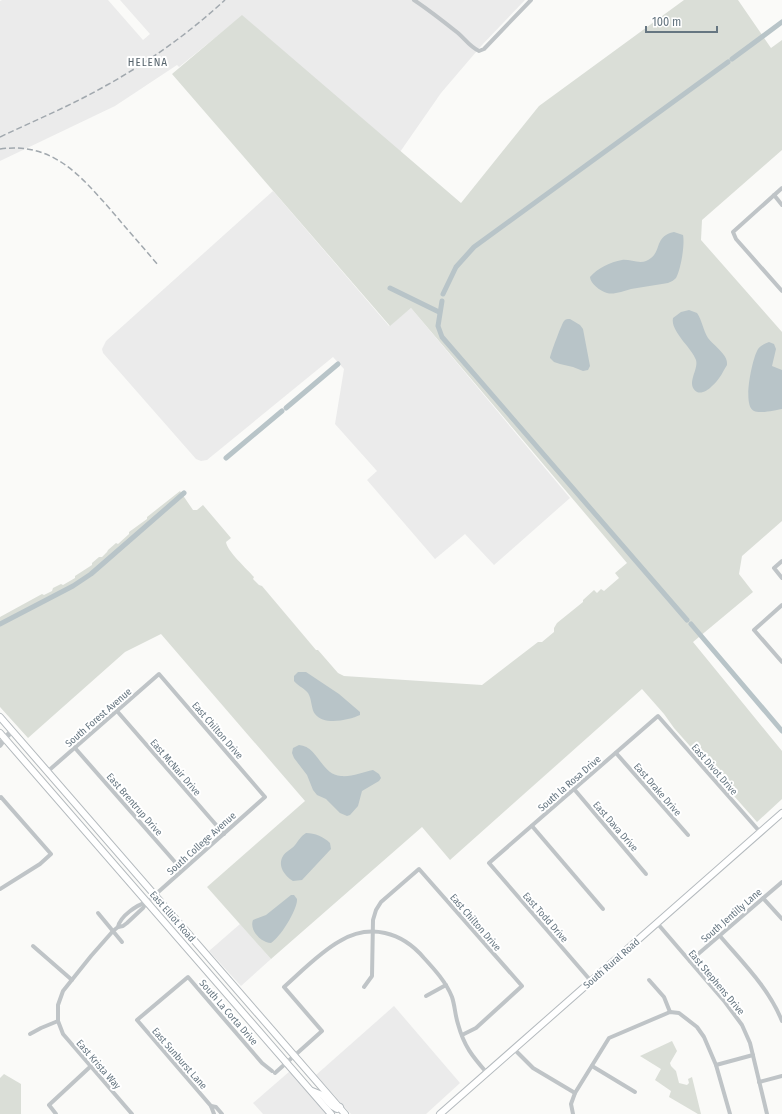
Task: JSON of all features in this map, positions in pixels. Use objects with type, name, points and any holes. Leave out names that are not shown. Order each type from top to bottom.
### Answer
[{"type":"main road","name":"East Elliot Road","points":[[0,717],[346,1114]]},
{"type":"main road","name":"East Elliot Road","points":[[2,737],[331,1114]]},
{"type":"main road","name":"South Rural Road","points":[[440,1114],[782,813]]},
{"type":"main road","points":[[183,943],[190,936]]},
{"type":"main road","points":[[311,1090],[322,1095],[334,1108],[337,1109],[340,1107]]},
{"type":"street","points":[[414,0],[459,34],[472,48],[480,51],[484,49],[531,0]]},
{"type":"street","points":[[782,188],[733,232],[736,239],[782,290]]},
{"type":"street","points":[[774,196],[782,205]]},
{"type":"street","points":[[782,561],[774,568],[782,578]]},
{"type":"street","points":[[782,605],[754,630],[782,662]]},
{"type":"street","name":"South Forest Avenue","points":[[47,772],[159,674]]},
{"type":"street","name":"East Chilton Drive","points":[[159,674],[265,796]]},
{"type":"street","name":"East McNair Drive","points":[[117,711],[224,834]]},
{"type":"street","name":"South la Rosa Drive","points":[[489,864],[658,716]]},
{"type":"street","name":"East Divot Drive","points":[[658,716],[760,832]]},
{"type":"street","points":[[0,746],[2,737],[12,732]]},
{"type":"street","name":"East Brentrup Drive","points":[[75,748],[182,870]]},
{"type":"street","name":"East Drake Drive","points":[[616,752],[688,835]]},
{"type":"street","name":"East Dava Drive","points":[[574,790],[646,874]]},
{"type":"street","name":"South College Avenue","points":[[118,927],[123,926],[131,920],[147,902],[265,796]]},
{"type":"street","points":[[0,889],[40,864],[51,854],[1,798]]},
{"type":"street","points":[[532,826],[603,909]]},
{"type":"street","name":"East Todd Drive","points":[[489,864],[591,981]]},
{"type":"street","name":"East Chilton Drive","points":[[372,932],[373,920],[376,910],[381,902],[419,869],[522,986],[476,1028],[462,1035]]},
{"type":"street","name":"South Jentilly Lane","points":[[690,961],[782,882]]},
{"type":"street","points":[[763,898],[782,919]]},
{"type":"street","name":"South College Avenue","points":[[58,1021],[58,1005],[63,991],[91,956],[118,927],[119,922],[139,904],[147,902]]},
{"type":"street","points":[[98,913],[122,942]]},
{"type":"street","points":[[127,915],[131,920]]},
{"type":"street","name":"East Stephens Drive","points":[[657,923],[736,1016],[746,1035],[753,1055],[768,1114]]},
{"type":"street","points":[[364,987],[372,976],[372,932]]},
{"type":"street","points":[[287,1062],[322,1031],[284,987],[331,946],[356,934],[372,932],[391,934],[406,941],[417,949],[439,974],[452,998],[458,1023],[468,1050],[487,1073]]},
{"type":"street","points":[[720,936],[764,986],[782,1021]]},
{"type":"street","points":[[33,946],[72,980]]},
{"type":"street","name":"South La Corta Drive","points":[[137,1020],[188,976],[262,1063],[273,1072],[287,1062]]},
{"type":"street","points":[[649,980],[664,997],[670,1012]]},
{"type":"street","points":[[426,996],[446,985]]},
{"type":"street","points":[[574,1114],[572,1104],[575,1093],[610,1038],[670,1012],[679,1013],[697,1027],[704,1037],[716,1065],[730,1114]]},
{"type":"street","name":"East Sunburst Lane","points":[[137,1020],[211,1106],[214,1114]]},
{"type":"street","points":[[30,1034],[58,1021]]},
{"type":"street","name":"East Krista Way","points":[[58,1021],[63,1034],[132,1114]]},
{"type":"street","points":[[514,1049],[533,1068],[575,1093]]},
{"type":"street","points":[[716,1065],[753,1055]]},
{"type":"street","points":[[56,1114],[49,1105],[91,1066]]},
{"type":"street","points":[[592,1066],[635,1092]]},
{"type":"street","points":[[759,1082],[782,1076]]},
{"type":"street","name":"East Sunburst Lane","points":[[211,1106],[216,1108],[222,1114]]},
{"type":"shaded area","points":[[108,0],[143,40],[150,34],[120,0],[525,0],[482,45],[441,93],[400,152],[242,16],[179,67],[177,65],[115,106],[0,161],[0,1]]},
{"type":"shaded area","points":[[684,0],[738,0],[771,48],[782,40],[782,150],[702,220],[701,240],[782,332],[782,521],[742,556],[739,574],[753,592],[693,642],[782,751],[782,799],[757,822],[674,728],[642,689],[450,860],[422,827],[271,959],[207,887],[305,801],[161,634],[125,652],[28,738],[0,707],[0,617],[42,594],[44,595],[52,591],[53,588],[61,584],[63,585],[75,578],[75,576],[92,565],[92,563],[99,557],[102,557],[116,543],[118,544],[129,534],[129,532],[180,491],[193,510],[197,510],[203,505],[231,538],[226,542],[233,555],[254,577],[253,579],[262,586],[316,650],[318,650],[338,673],[344,676],[482,685],[538,642],[542,642],[554,632],[554,628],[557,623],[583,602],[583,600],[594,590],[597,593],[601,589],[604,591],[619,578],[615,573],[627,563],[411,308],[390,326],[172,74],[242,15],[461,203],[539,106]]},
{"type":"shaded area","points":[[273,191],[389,326],[411,308],[570,498],[494,565],[465,534],[435,559],[367,480],[377,471],[335,424],[344,369],[333,357],[207,460],[201,461],[196,459],[103,353],[102,349],[106,341]]},
{"type":"shaded area","points":[[674,232],[683,235],[683,244],[679,269],[676,278],[672,281],[613,294],[601,290],[590,279],[590,277],[600,268],[613,262],[622,260],[640,262],[646,261],[655,254],[660,241],[667,234]]},
{"type":"shaded area","points":[[689,310],[697,313],[708,338],[723,354],[727,361],[727,365],[717,381],[708,389],[701,392],[697,392],[692,385],[696,368],[696,360],[694,355],[678,334],[673,323],[673,318],[681,312]]},
{"type":"shaded area","points":[[566,319],[570,319],[580,325],[583,329],[590,366],[588,370],[583,371],[560,364],[554,362],[550,358],[564,321]]},
{"type":"shaded area","points":[[769,342],[774,344],[776,349],[772,366],[782,370],[782,409],[768,412],[757,412],[750,407],[748,392],[749,383],[758,349],[762,345]]},
{"type":"shaded area","points":[[298,672],[306,672],[339,694],[360,712],[360,715],[350,719],[337,721],[319,718],[314,712],[308,693],[294,681],[294,676]]},
{"type":"shaded area","points":[[299,745],[311,750],[324,766],[334,774],[349,776],[373,770],[379,774],[381,778],[379,781],[362,791],[358,806],[350,815],[347,816],[340,813],[326,799],[317,795],[313,790],[307,775],[292,753],[293,748]]},
{"type":"shaded area","points":[[306,833],[325,839],[330,843],[331,849],[302,880],[293,881],[287,876],[281,867],[281,860],[284,854]]},
{"type":"shaded area","points":[[291,895],[294,895],[297,899],[297,904],[288,923],[271,943],[263,941],[254,932],[252,924],[253,920],[266,915]]},
{"type":"shaded area","points":[[240,924],[271,959],[241,986],[209,951]]},
{"type":"shaded area","points":[[394,1006],[460,1083],[426,1114],[351,1114],[316,1075]]},
{"type":"shaded area","points":[[672,1041],[677,1051],[670,1063],[671,1066],[676,1071],[679,1083],[687,1085],[689,1083],[688,1079],[692,1077],[701,1114],[698,1114],[669,1097],[671,1091],[655,1080],[661,1069],[640,1056]]},
{"type":"shaded area","points":[[290,1071],[327,1114],[263,1114],[253,1103]]},
{"type":"shaded area","points":[[4,1074],[21,1084],[21,1114],[0,1114],[0,1078]]},
{"type":"waterway","points":[[732,59],[782,22]]},
{"type":"waterway","points":[[443,294],[456,267],[474,247],[728,62]]},
{"type":"waterway","points":[[390,288],[439,312]]},
{"type":"waterway","points":[[442,301],[438,326],[442,337],[687,620]]},
{"type":"waterway","points":[[286,408],[338,364]]},
{"type":"waterway","points":[[226,458],[282,411]]},
{"type":"waterway","points":[[0,624],[73,586],[91,574],[184,493]]},
{"type":"waterway","points":[[691,624],[782,731]]},
{"type":"railway","points":[[0,137],[81,99],[123,76],[183,35],[225,0]]},
{"type":"railway","points":[[0,149],[18,148],[35,150],[63,163],[99,196],[158,265]]},
{"type":"district","name":"HELENA","points":[[148,62]]}]
